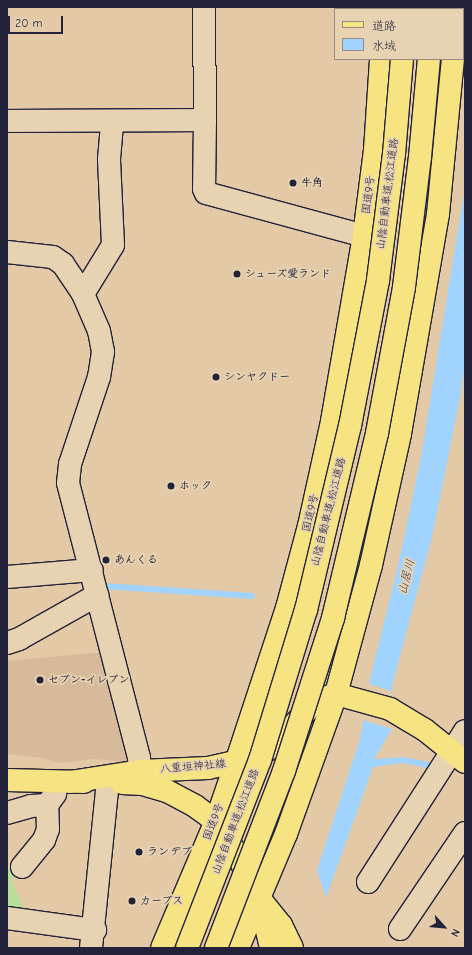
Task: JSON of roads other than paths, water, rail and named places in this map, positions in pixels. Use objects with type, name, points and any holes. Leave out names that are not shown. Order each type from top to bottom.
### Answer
[{"type":"main road","name":"国道9号","points":[[162,948],[216,821],[287,608],[309,526],[332,421],[364,236],[375,150],[381,60]]},
{"type":"main road","name":"山陰自動車道;松江道路","points":[[187,948],[260,760],[306,610],[350,426],[378,280],[394,154],[402,60]]},
{"type":"main road","points":[[216,948],[284,771],[334,618],[377,433],[404,286],[420,157],[429,60]]},
{"type":"main road","points":[[238,948],[286,834],[336,694],[370,565],[400,434],[438,214],[453,60]]},
{"type":"main road","points":[[336,694],[390,709],[425,730],[461,745]]},
{"type":"main road","name":"八重垣神社線","points":[[7,780],[108,782],[236,763],[257,757],[275,745],[316,701],[336,694]]},
{"type":"main road","name":"八重垣神社線","points":[[65,781],[141,778],[195,806],[216,821]]},
{"type":"main road","points":[[216,821],[239,858],[259,898],[281,925],[292,948]]},
{"type":"main road","points":[[259,898],[271,948]]},
{"type":"street","points":[[204,7],[204,189],[206,193],[364,236]]},
{"type":"street","points":[[7,121],[205,120]]},
{"type":"street","points":[[83,294],[113,245],[109,159],[112,121]]},
{"type":"street","points":[[7,252],[58,260],[70,270],[83,294],[99,331],[102,352],[99,377],[70,464],[68,483],[92,570],[141,778]]},
{"type":"street","points":[[7,577],[92,570]]},
{"type":"street","points":[[7,643],[19,639],[97,595]]},
{"type":"street","points":[[368,882],[461,745]]},
{"type":"street","points":[[7,813],[31,806],[47,805],[53,800],[65,781]]},
{"type":"street","points":[[7,918],[93,939],[108,782]]},
{"type":"street","points":[[22,867],[44,840],[48,829],[47,805]]},
{"type":"street","points":[[400,929],[465,833]]},
{"type":"water","name":"山居川","points":[[465,187],[465,364],[459,403],[432,537],[392,686],[392,729],[374,759],[404,757],[433,763],[432,769],[403,763],[373,767],[326,898],[301,948],[278,948],[317,870],[360,739],[370,679],[398,566],[421,457]]},
{"type":"waterway","points":[[104,586],[252,596]]},
{"type":"place","name":"牛角","points":[[293,183]]},
{"type":"place","name":"シューズ愛ランド","points":[[237,274]]},
{"type":"place","name":"シンヤクドー","points":[[216,377]]},
{"type":"place","name":"ホック","points":[[171,486]]},
{"type":"place","name":"あんくる","points":[[106,560]]},
{"type":"place","name":"セブン-イレブン","points":[[40,680]]},
{"type":"place","name":"ランデブ","points":[[139,852]]},
{"type":"place","name":"カーブス","points":[[132,901]]}]
